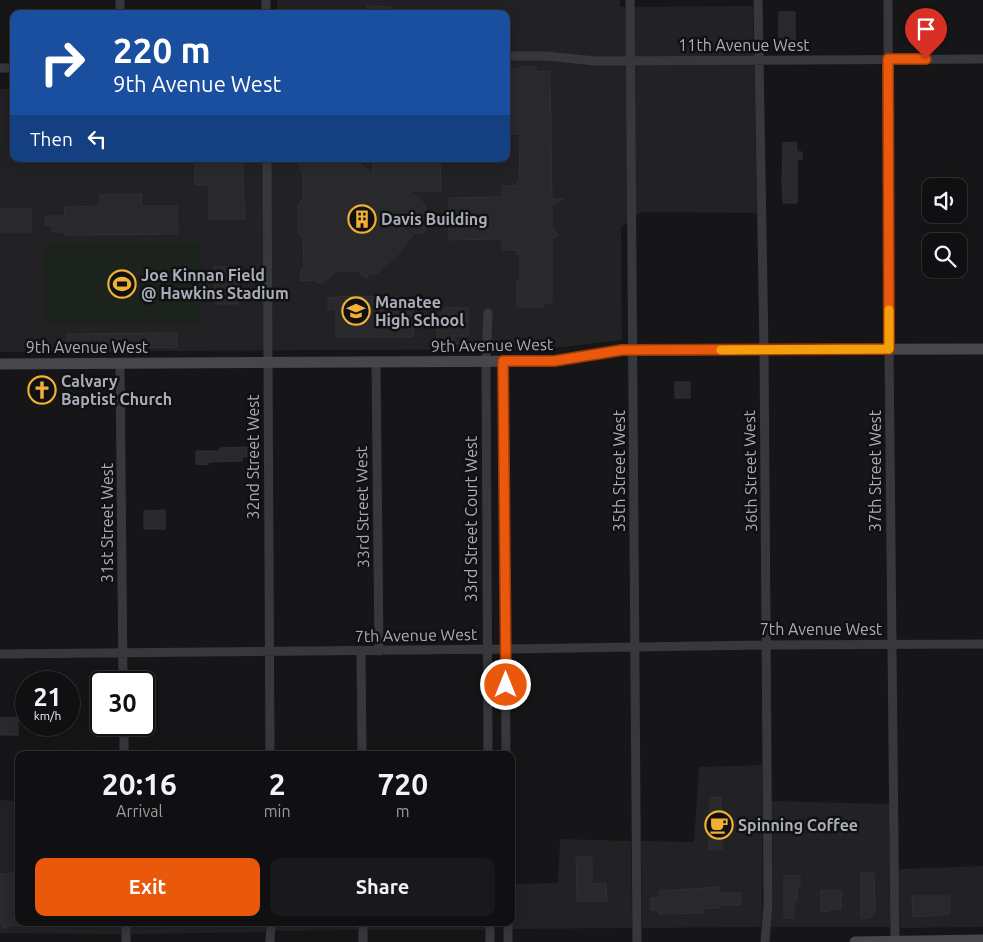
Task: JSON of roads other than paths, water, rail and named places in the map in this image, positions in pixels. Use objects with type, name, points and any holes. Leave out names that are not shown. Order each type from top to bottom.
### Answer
[{"type":"street","name":"35th Street West","points":[[630,0],[637,942]]},
{"type":"street","name":"36th Street West","points":[[758,0],[764,349],[768,904],[765,942]]},
{"type":"street","name":"37th Street West","points":[[888,0],[889,349],[895,942]]},
{"type":"street","name":"11th Avenue West","points":[[510,56],[546,56],[595,61],[983,59]]},
{"type":"street","name":"32nd Street West","points":[[267,162],[270,751]]},
{"type":"street","name":"33rd Street Court West","points":[[488,313],[486,362],[488,751]]},
{"type":"street","name":"9th Avenue West","points":[[0,364],[554,361],[633,350],[983,349]]},
{"type":"street","name":"33rd Street Court West","points":[[503,361],[506,751]]},
{"type":"street","name":"33rd Street West","points":[[376,362],[379,650]]},
{"type":"street","name":"31st Street West","points":[[120,364],[123,671]]},
{"type":"street","name":"7th Avenue West","points":[[0,654],[506,650],[634,646],[983,644]]},
{"type":"street","points":[[360,651],[362,751]]},
{"type":"street","points":[[124,736],[124,751]]},
{"type":"street","points":[[126,926],[126,942]]},
{"type":"street","points":[[270,942],[271,926]]},
{"type":"street","points":[[363,926],[363,942]]},
{"type":"street","points":[[490,926],[490,942]]},
{"type":"street","points":[[508,926],[508,942]]},
{"type":"street","points":[[855,942],[983,940]]},
{"type":"place","name":"Davis Building","points":[[362,219]]},
{"type":"place","name":"Joe Kinnan Field @ Hawkins Stadium","points":[[122,284]]},
{"type":"place","name":"Manatee High School","points":[[356,311]]},
{"type":"place","name":"Calvary Baptist Church","points":[[42,390]]},
{"type":"place","name":"Spinning Coffee","points":[[719,825]]}]
